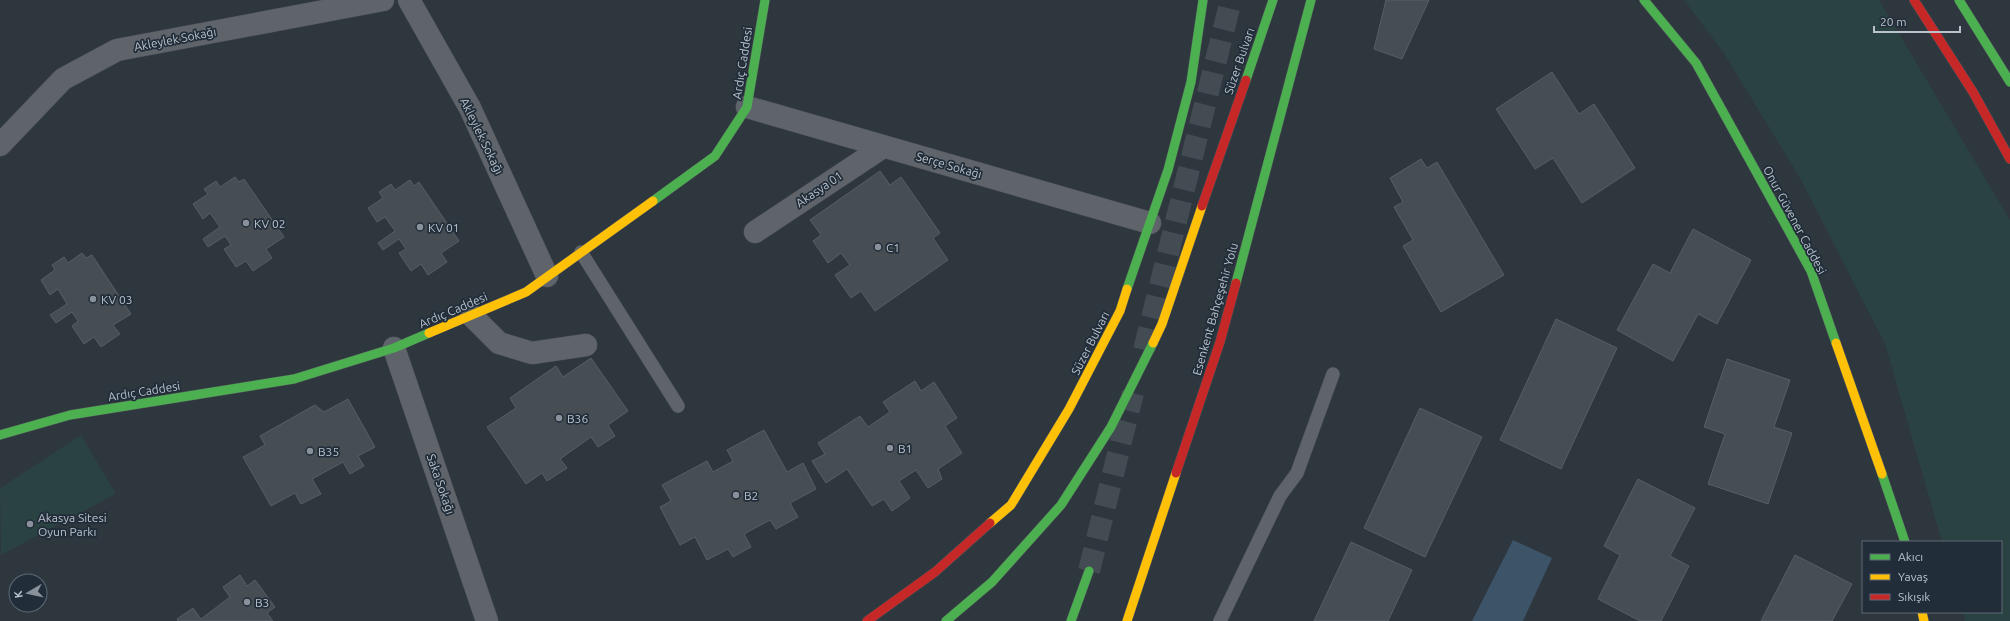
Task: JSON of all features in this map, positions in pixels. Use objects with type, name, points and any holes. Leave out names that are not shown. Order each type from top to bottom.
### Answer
[{"type":"main road","name":"Ardıç Caddesi","points":[[0,435],[70,415],[294,379],[394,348],[526,292],[716,156],[747,108],[765,0]]},
{"type":"main road","name":"Süzer Bulvarı","points":[[867,621],[935,572],[1011,505],[1069,409],[1120,311],[1168,170],[1191,82],[1203,0]]},
{"type":"main road","name":"Süzer Bulvarı","points":[[946,621],[992,582],[1061,505],[1111,426],[1162,324],[1273,0]]},
{"type":"main road","name":"Esenkent Bahçeşehir Yolu","points":[[1127,621],[1220,342],[1311,0]]},
{"type":"main road","name":"Onur Güvener Caddesi","points":[[1644,0],[1696,64],[1811,271],[1904,541]]},
{"type":"main road","points":[[1914,0],[1972,92],[2010,160]]},
{"type":"main road","points":[[1959,0],[2010,82]]},
{"type":"main road","points":[[1072,621],[1089,571]]},
{"type":"street","name":"Akleylek Sokağı","points":[[0,145],[63,79],[117,50],[383,0]]},
{"type":"street","name":"Akleylek Sokağı","points":[[409,0],[470,108],[547,276]]},
{"type":"street","name":"Serçe Sokağı","points":[[747,108],[1150,223]]},
{"type":"street","name":"Akasya 01","points":[[755,232],[883,147]]},
{"type":"street","points":[[471,315],[499,343],[532,354],[586,345]]},
{"type":"street","name":"Saka Sokağı","points":[[394,348],[487,621]]},
{"type":"lane","points":[[581,252],[678,406]]},
{"type":"lane","points":[[1220,621],[1280,496],[1297,473],[1333,374]]},
{"type":"green space","points":[[1684,0],[1879,0],[2010,220],[2010,621],[1965,621],[1963,613],[2002,613],[2002,541],[1942,541],[1885,344],[1800,178],[1723,52]]},
{"type":"green space","name":"Akasya Sitesi Oyun Parkı","points":[[81,435],[116,494],[1,555],[0,488]]},
{"type":"water","points":[[1513,540],[1552,558],[1523,621],[1472,621]]},
{"type":"building","points":[[1386,0],[1429,0],[1402,59],[1374,49]]},
{"type":"building","points":[[1552,72],[1579,114],[1594,104],[1635,168],[1582,203],[1553,158],[1535,169],[1496,109]]},
{"type":"building","points":[[1421,159],[1427,168],[1437,162],[1504,275],[1441,312],[1403,246],[1413,240],[1394,207],[1403,202],[1390,178]]},
{"type":"building","name":"C1","points":[[880,171],[890,185],[901,177],[940,233],[933,238],[948,260],[875,311],[861,291],[851,298],[835,275],[850,265],[841,253],[828,263],[813,241],[821,235],[810,220]]},
{"type":"building","name":"KV 02","points":[[235,177],[239,182],[244,179],[284,237],[266,249],[272,258],[253,271],[246,261],[236,267],[224,249],[231,245],[225,236],[208,247],[203,239],[220,227],[210,213],[203,219],[193,204],[208,194],[204,189],[216,181],[220,187]]},
{"type":"building","name":"KV 01","points":[[410,180],[414,186],[419,182],[459,241],[441,253],[447,262],[428,275],[421,264],[411,271],[399,253],[406,249],[399,239],[383,250],[378,243],[395,231],[385,217],[377,222],[368,208],[383,198],[379,192],[391,184],[395,190]]},
{"type":"building","points":[[1693,229],[1751,260],[1717,324],[1698,314],[1673,361],[1617,330],[1653,264],[1670,273]]},
{"type":"building","name":"KV 03","points":[[82,253],[86,258],[92,255],[131,314],[113,325],[120,334],[101,347],[94,337],[84,344],[72,326],[78,321],[72,312],[56,323],[50,315],[67,304],[58,289],[50,295],[41,280],[55,270],[52,265],[64,257],[68,263]]},
{"type":"building","points":[[1556,319],[1617,348],[1561,469],[1500,440]]},
{"type":"building","name":"B36","points":[[591,358],[628,411],[608,425],[615,436],[598,447],[591,437],[560,459],[567,468],[547,481],[542,473],[526,484],[487,427],[516,408],[510,398],[556,366],[563,377]]},
{"type":"building","points":[[1727,359],[1790,380],[1774,427],[1792,433],[1768,504],[1708,484],[1725,434],[1704,427]]},
{"type":"building","name":"B1","points":[[915,381],[921,391],[934,382],[957,418],[945,426],[962,453],[938,469],[942,479],[928,488],[916,470],[899,481],[910,498],[892,511],[884,499],[872,506],[847,469],[826,483],[812,461],[825,454],[818,443],[860,416],[868,427],[890,412],[883,402]]},
{"type":"building","name":"B35","points":[[348,399],[375,447],[358,456],[364,466],[350,474],[343,462],[312,479],[321,494],[301,504],[295,493],[271,506],[243,457],[265,445],[260,436],[315,405],[324,412]]},
{"type":"building","points":[[1420,408],[1482,437],[1425,557],[1364,528]]},
{"type":"building","name":"B2","points":[[764,430],[787,472],[803,463],[816,489],[790,503],[798,517],[776,529],[770,520],[744,534],[751,547],[733,557],[728,549],[707,560],[695,537],[680,545],[660,507],[671,501],[662,485],[707,461],[713,472],[733,461],[727,450]]},
{"type":"building","points":[[1638,479],[1695,508],[1670,556],[1689,566],[1661,621],[1640,621],[1598,599],[1620,555],[1604,546]]},
{"type":"building","points":[[1351,542],[1412,570],[1388,621],[1314,621]]},
{"type":"building","points":[[1795,555],[1852,584],[1832,621],[1761,621]]},
{"type":"building","name":"B3","points":[[240,575],[247,586],[255,580],[275,607],[267,613],[273,621],[178,621],[177,619],[193,608],[201,619],[230,597],[223,587]]},
{"type":"tunnel","points":[[1144,350],[1231,0]]},
{"type":"tunnel","points":[[1089,571],[1133,393]]},
{"type":"traffic: fast","points":[[653,201],[715,156],[747,107],[765,0]]},
{"type":"traffic: fast","points":[[1127,289],[1168,170],[1191,82],[1203,0]]},
{"type":"traffic: fast","points":[[1246,80],[1273,0]]},
{"type":"traffic: fast","points":[[1236,283],[1311,0]]},
{"type":"traffic: fast","points":[[1644,0],[1696,63],[1811,271],[1836,343]]},
{"type":"traffic: fast","points":[[1959,0],[2010,82]]},
{"type":"traffic: fast","points":[[0,435],[70,415],[294,379],[394,348],[429,333]]},
{"type":"traffic: fast","points":[[946,621],[992,582],[1061,505],[1111,427],[1153,343]]},
{"type":"traffic: fast","points":[[1882,474],[1905,541]]},
{"type":"traffic: fast","points":[[1071,621],[1089,571]]},
{"type":"traffic: slow","points":[[429,333],[526,292],[653,201]]},
{"type":"traffic: slow","points":[[1153,343],[1162,324],[1202,206]]},
{"type":"traffic: slow","points":[[990,523],[1011,505],[1069,409],[1120,311],[1127,289]]},
{"type":"traffic: slow","points":[[1836,343],[1882,474]]},
{"type":"traffic: slow","points":[[1127,621],[1176,473]]},
{"type":"traffic: slow","points":[[1922,613],[1924,621]]},
{"type":"traffic: jam","points":[[1914,0],[1973,92],[2010,159]]},
{"type":"traffic: jam","points":[[1202,206],[1246,80]]},
{"type":"traffic: jam","points":[[1176,473],[1220,342],[1236,283]]},
{"type":"traffic: jam","points":[[867,621],[935,572],[990,523]]},
{"type":"place","name":"KV 02","points":[[246,223]]},
{"type":"place","name":"KV 01","points":[[420,227]]},
{"type":"place","name":"C1","points":[[878,247]]},
{"type":"place","name":"KV 03","points":[[93,299]]},
{"type":"place","name":"B36","points":[[559,418]]},
{"type":"place","name":"B1","points":[[890,448]]},
{"type":"place","name":"B35","points":[[310,451]]},
{"type":"place","name":"B2","points":[[736,495]]},
{"type":"place","name":"Akasya Sitesi Oyun Parkı","points":[[30,524]]},
{"type":"place","name":"B3","points":[[247,602]]}]
